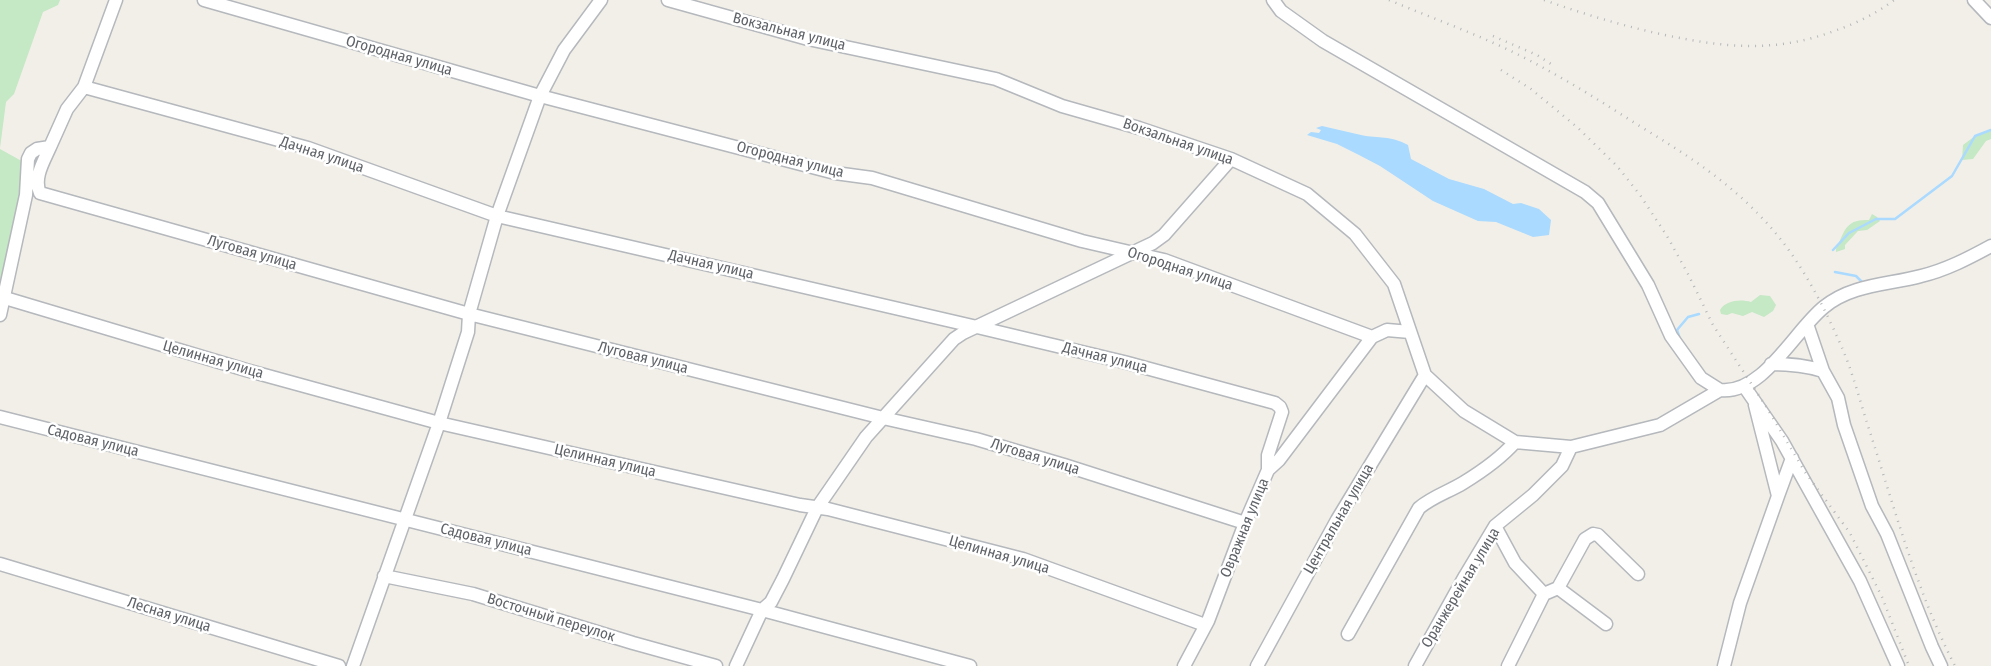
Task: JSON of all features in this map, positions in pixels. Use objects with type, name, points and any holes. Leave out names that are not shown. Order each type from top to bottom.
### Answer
[{"type":"street","points":[[0,315],[26,195],[28,159],[31,152],[50,147],[67,109],[84,87],[116,0]]},
{"type":"street","name":"Огородная улица","points":[[204,0],[540,96],[835,173],[872,178],[1082,241],[1164,260],[1372,337]]},
{"type":"street","points":[[353,666],[439,423],[468,332],[469,314],[497,216],[540,96],[564,50],[601,0]]},
{"type":"street","name":"Вокзальная улица","points":[[668,0],[808,39],[996,79],[1062,106],[1139,128],[1231,159],[1306,194],[1355,234],[1394,284],[1425,375],[1464,411],[1515,442],[1571,448]]},
{"type":"street","points":[[1273,0],[1281,11],[1323,41],[1585,192],[1598,203],[1648,285],[1671,336],[1701,378],[1720,390],[1731,391],[1744,386],[1762,374],[1823,307],[1853,290],[1922,276],[1965,261],[1991,246]]},
{"type":"street","points":[[1974,0],[1991,18]]},
{"type":"street","name":"Дачная улица","points":[[84,87],[308,148],[497,216],[1124,362],[1276,403],[1282,412],[1268,455],[1268,470]]},
{"type":"street","name":"Луговая улица","points":[[50,147],[37,177],[37,187],[40,193],[469,314],[883,418],[976,439],[1246,523]]},
{"type":"street","points":[[736,666],[762,610],[771,602],[783,580],[817,508],[866,437],[954,339],[1152,243],[1164,235],[1231,159]]},
{"type":"street","name":"Целинная улица","points":[[5,298],[246,370],[439,423],[828,509],[1022,559],[1205,625]]},
{"type":"street","points":[[1807,324],[1823,372],[1831,382],[1838,398],[1844,425],[1872,506],[1887,534],[1941,666]]},
{"type":"street","points":[[1372,337],[1386,330],[1410,332]]},
{"type":"street","name":"Овражная улица","points":[[1184,666],[1208,621],[1268,470],[1279,460],[1372,337]]},
{"type":"street","points":[[1771,364],[1794,364],[1823,372]]},
{"type":"street","name":"Центральная улица","points":[[1257,666],[1337,520],[1425,375]]},
{"type":"street","points":[[1744,386],[1754,403],[1768,419],[1792,458],[1860,581],[1898,666]]},
{"type":"street","points":[[1571,448],[1660,425],[1720,390]]},
{"type":"street","points":[[1754,403],[1778,496]]},
{"type":"street","name":"Садовая улица","points":[[0,417],[762,610],[970,666]]},
{"type":"street","points":[[1348,634],[1419,508],[1463,483],[1506,453],[1515,442]]},
{"type":"street","name":"Оранжерейная улица","points":[[1415,666],[1495,526],[1533,495],[1562,466],[1571,448]]},
{"type":"street","points":[[1724,666],[1740,603],[1792,458]]},
{"type":"street","points":[[1495,526],[1515,563],[1544,594]]},
{"type":"street","points":[[1508,666],[1544,594],[1558,588],[1585,538],[1593,534],[1598,535],[1638,574]]},
{"type":"street","name":"Лесная улица","points":[[0,564],[339,666]]},
{"type":"street","name":"Восточный переулок","points":[[384,576],[473,594],[632,643],[716,666]]},
{"type":"street","points":[[1558,588],[1606,624]]},
{"type":"green space","points":[[0,0],[60,0],[58,5],[43,12],[14,94],[6,102],[0,148]]},
{"type":"green space","points":[[1991,129],[1991,139],[1986,141],[1973,159],[1962,160],[1963,145],[1975,136]]},
{"type":"green space","points":[[0,149],[27,164],[0,303]]},
{"type":"green space","points":[[1872,214],[1880,221],[1867,230],[1858,231],[1845,245],[1845,249],[1836,252],[1847,227],[1861,220],[1869,220]]},
{"type":"green space","points":[[1760,295],[1770,296],[1776,305],[1773,311],[1764,317],[1752,312],[1743,316],[1732,313],[1727,315],[1721,314],[1720,310],[1730,302],[1751,302]]},
{"type":"water","points":[[1322,126],[1361,135],[1390,138],[1408,145],[1411,159],[1449,179],[1484,189],[1513,204],[1521,203],[1539,209],[1551,220],[1549,235],[1533,237],[1496,222],[1478,221],[1433,201],[1380,166],[1359,155],[1337,144],[1307,135],[1311,132],[1319,133],[1321,130],[1316,128]]},
{"type":"waterway","points":[[1833,250],[1849,233],[1876,219],[1895,219],[1952,176],[1975,136],[1991,130]]},
{"type":"waterway","points":[[1835,272],[1856,276],[1863,283]]},
{"type":"waterway","points":[[1680,339],[1677,330],[1688,317],[1699,314]]},
{"type":"railway","points":[[1389,0],[1502,47],[1551,72],[1588,94],[1704,168],[1735,192],[1777,234],[1809,282],[1843,350],[1917,578],[1955,666]]},
{"type":"railway","points":[[1544,0],[1634,28],[1665,35],[1709,43],[1751,46],[1793,42],[1837,30],[1859,21],[1894,0]]},
{"type":"railway","points":[[1493,36],[1537,55],[1551,64]]},
{"type":"railway","points":[[1501,70],[1531,89],[1577,127],[1617,166],[1640,195],[1667,236],[1713,325],[1767,408],[1805,472],[1850,533],[1882,597],[1909,666]]}]
